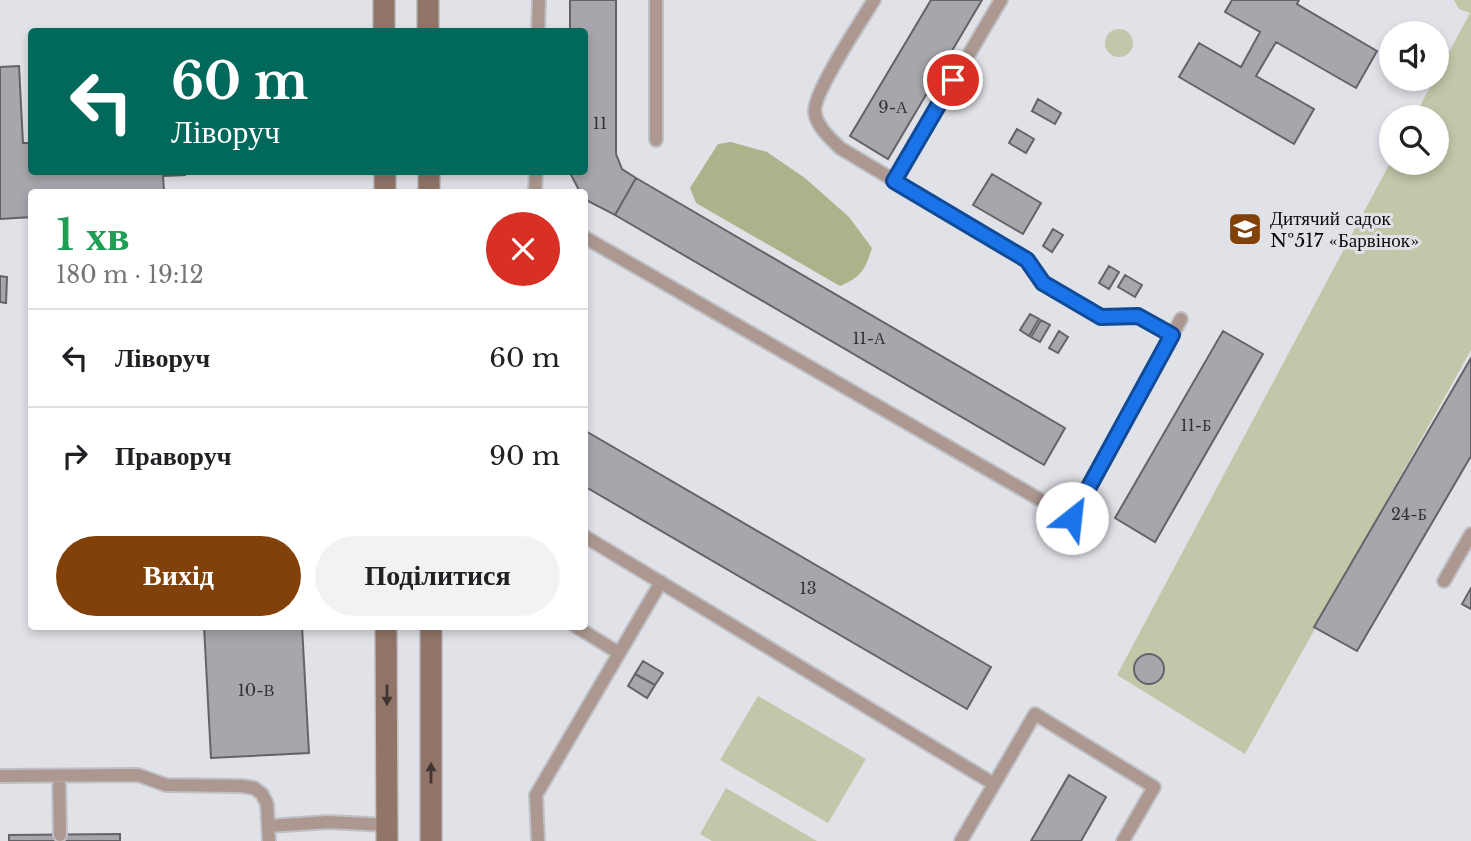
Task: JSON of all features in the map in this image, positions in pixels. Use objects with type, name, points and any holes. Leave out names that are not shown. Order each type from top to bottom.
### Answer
[{"type":"main road","points":[[384,0],[384,28]]},
{"type":"main road","points":[[428,0],[428,28]]},
{"type":"main road","points":[[386,630],[387,833]]},
{"type":"main road","points":[[431,630],[431,841]]},
{"type":"lane","points":[[538,28],[539,0]]},
{"type":"lane","points":[[656,0],[656,140]]},
{"type":"lane","points":[[874,0],[819,93],[815,112],[824,131],[840,148],[1027,260],[1043,283],[1101,317],[1138,316],[1172,335]]},
{"type":"lane","points":[[894,181],[1001,0]]},
{"type":"lane","points":[[588,239],[1072,518],[1181,319]]},
{"type":"lane","points":[[1444,581],[1471,534]]},
{"type":"lane","points":[[588,538],[994,784]]},
{"type":"lane","points":[[538,841],[537,795],[661,582]]},
{"type":"lane","points":[[582,630],[619,653]]},
{"type":"lane","points":[[961,841],[1035,714],[1154,787],[1123,841]]},
{"type":"lane","points":[[0,776],[138,775],[166,785],[254,788],[262,794],[267,804],[269,841]]},
{"type":"lane","points":[[59,777],[60,835]]},
{"type":"lane","points":[[269,826],[328,822],[387,833]]},
{"type":"green space","points":[[1454,0],[1471,0],[1471,350],[1245,754],[1117,675],[1384,175],[1449,175],[1449,105],[1420,105],[1428,91],[1449,91],[1449,52],[1470,13],[1459,9]]},
{"type":"green space","points":[[1119,29],[1129,33],[1133,43],[1129,53],[1119,57],[1109,53],[1105,43],[1109,33]]},
{"type":"green space","points":[[731,142],[767,152],[805,178],[849,217],[872,248],[858,276],[840,286],[696,203],[690,188],[718,144]]},
{"type":"green space","points":[[758,696],[866,759],[828,823],[720,760]]},
{"type":"green space","points":[[726,788],[817,841],[712,841],[700,834]]},
{"type":"building","points":[[570,0],[616,0],[616,154],[622,169],[636,178],[615,215],[588,201],[588,189],[578,189],[571,175],[588,175],[588,28],[570,28]]},
{"type":"building","points":[[931,0],[982,0],[888,159],[850,136]]},
{"type":"building","points":[[1232,0],[1299,0],[1297,4],[1377,51],[1356,88],[1276,42],[1256,76],[1314,109],[1294,144],[1179,77],[1199,43],[1241,67],[1260,32],[1225,12]]},
{"type":"building","points":[[19,66],[23,143],[28,143],[28,175],[185,175],[163,176],[164,189],[28,189],[28,217],[0,219],[0,67]]},
{"type":"building","points":[[1038,99],[1061,113],[1055,124],[1032,111]]},
{"type":"building","points":[[1017,129],[1034,139],[1026,153],[1009,143]]},
{"type":"building","points":[[992,174],[1041,203],[1023,234],[973,205]]},
{"type":"building","points":[[636,178],[1065,428],[1044,465],[615,215]]},
{"type":"building","points":[[1053,229],[1063,235],[1052,252],[1043,246]]},
{"type":"building","points":[[1109,266],[1119,272],[1109,289],[1099,283]]},
{"type":"building","points":[[1125,275],[1142,285],[1135,297],[1118,287]]},
{"type":"building","points":[[0,276],[7,277],[6,303],[0,302]]},
{"type":"building","points":[[1030,314],[1039,319],[1029,336],[1020,330]]},
{"type":"building","points":[[1041,320],[1050,325],[1040,342],[1031,337]]},
{"type":"building","points":[[1059,331],[1068,337],[1058,353],[1049,348]]},
{"type":"building","points":[[1223,331],[1263,354],[1155,542],[1115,518]]},
{"type":"building","points":[[1471,358],[1471,456],[1357,651],[1314,627]]},
{"type":"building","points":[[588,432],[991,667],[967,709],[588,488]]},
{"type":"building","points":[[1471,588],[1471,609],[1462,604]]},
{"type":"building","points":[[204,630],[302,630],[309,753],[211,758]]},
{"type":"building","points":[[1149,654],[1160,658],[1164,669],[1160,680],[1149,684],[1138,680],[1134,669],[1138,658]]},
{"type":"building","points":[[643,661],[663,673],[655,685],[635,674]]},
{"type":"building","points":[[635,674],[655,685],[647,698],[628,686]]},
{"type":"building","points":[[1069,775],[1106,797],[1081,841],[1031,841]]},
{"type":"building","points":[[120,834],[120,841],[9,841],[9,835]]},
{"type":"place","name":"Дитячий садок №517 «Барвінок»","points":[[1245,229]]},
{"type":"route","points":[[953,80],[894,181],[1027,260],[1043,283],[1101,317],[1138,316],[1172,335],[1072,518]]}]
